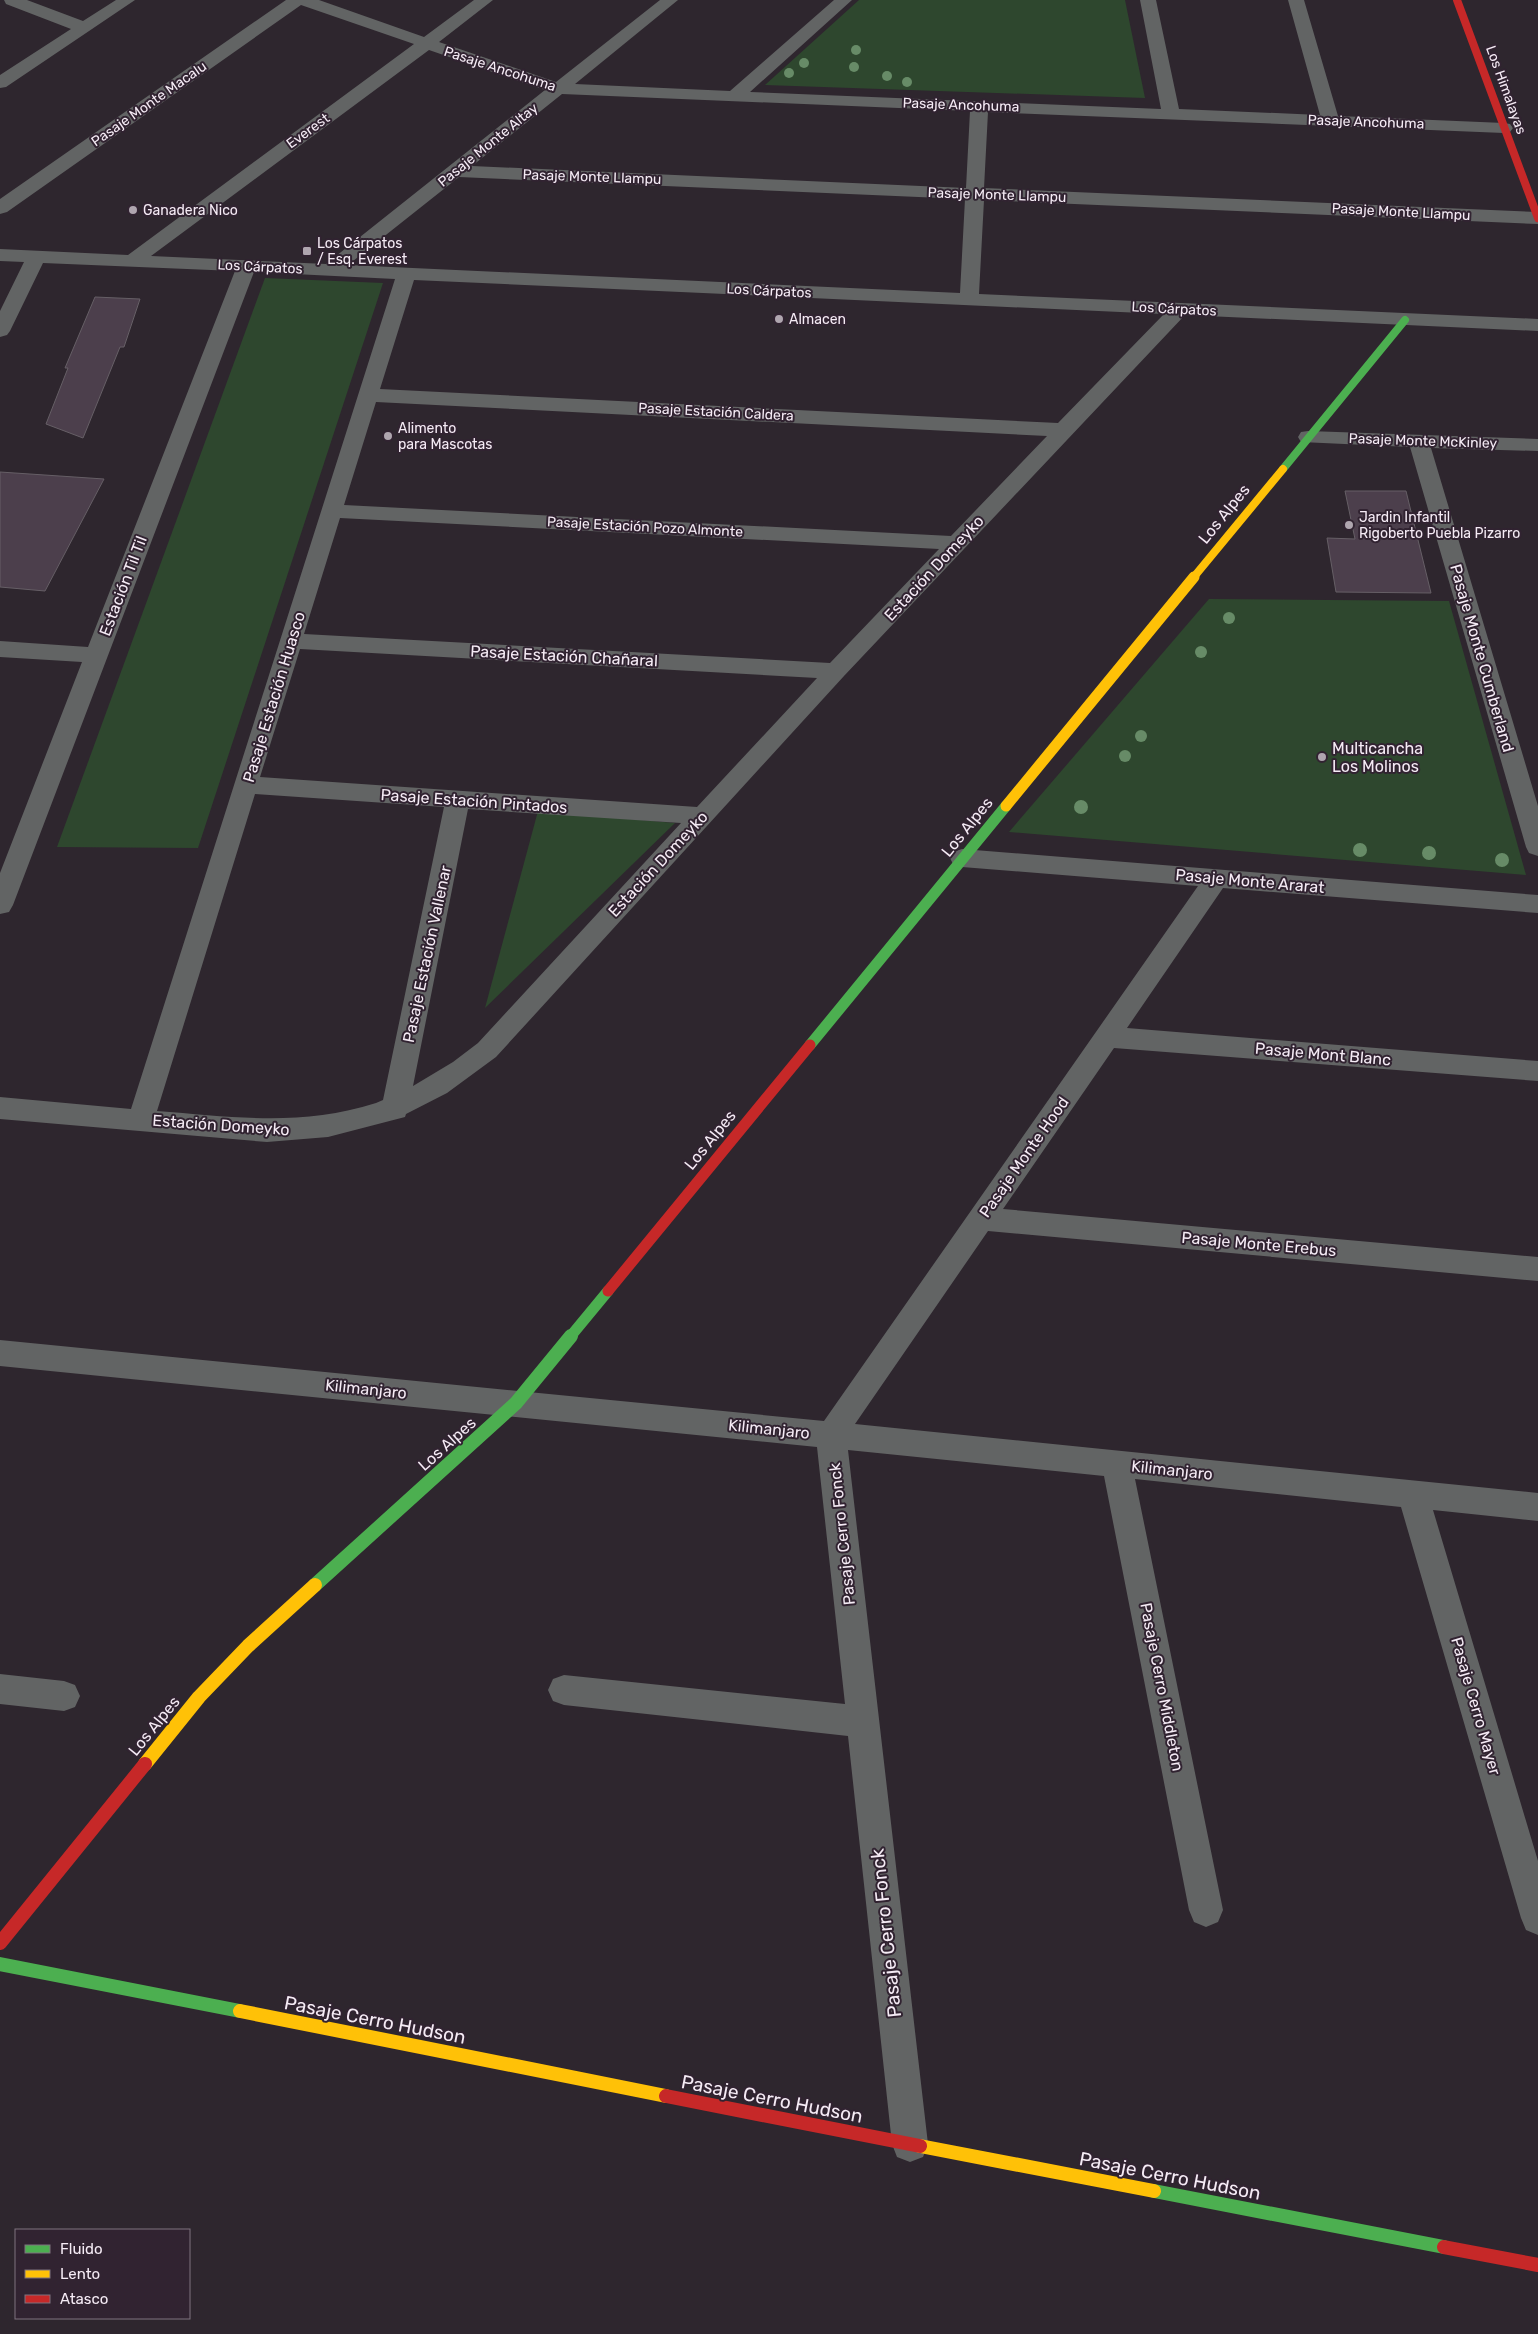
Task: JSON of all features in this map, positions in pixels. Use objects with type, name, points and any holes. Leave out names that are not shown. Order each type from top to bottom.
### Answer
[{"type":"street","points":[[12,0],[85,28]]},
{"type":"street","points":[[0,83],[127,0]]},
{"type":"street","name":"Pasaje Monte Macalu","points":[[0,208],[297,0]]},
{"type":"street","name":"Pasaje Ancohuma","points":[[303,0],[558,89],[1504,128]]},
{"type":"street","name":"Everest","points":[[131,262],[486,0]]},
{"type":"street","name":"Pasaje Monte Altay","points":[[330,270],[670,0]]},
{"type":"street","points":[[735,96],[844,0]]},
{"type":"street","points":[[1148,0],[1171,114]]},
{"type":"street","points":[[1296,0],[1331,121]]},
{"type":"street","name":"Los Himalayas","points":[[1457,0],[1538,218]]},
{"type":"street","points":[[969,300],[979,106]]},
{"type":"street","name":"Pasaje Monte Llampu","points":[[455,171],[1538,218]]},
{"type":"street","name":"Los Cárpatos","points":[[0,255],[1538,326]]},
{"type":"street","points":[[0,331],[36,257]]},
{"type":"street","name":"Estación Til Til","points":[[0,905],[246,267]]},
{"type":"street","name":"Pasaje Estación Huasco","points":[[141,1120],[406,274]]},
{"type":"street","name":"Estación Domeyko","points":[[0,1108],[291,1131],[350,1123],[395,1109],[448,1081],[487,1050],[836,671],[1180,309]]},
{"type":"street","name":"Los Alpes","points":[[0,1942],[199,1697],[242,1652],[516,1403],[1405,320]]},
{"type":"street","name":"Pasaje Estación Caldera","points":[[368,395],[1064,430]]},
{"type":"street","name":"Pasaje Monte McKinley","points":[[1308,437],[1538,445]]},
{"type":"street","name":"Pasaje Monte Cumberland","points":[[1418,441],[1538,847]]},
{"type":"street","name":"Pasaje Estación Pozo Almonte","points":[[332,511],[958,543]]},
{"type":"street","name":"Pasaje Estación Chañaral","points":[[291,642],[836,671]]},
{"type":"street","points":[[0,649],[97,655]]},
{"type":"street","name":"Pasaje Estación Pintados","points":[[246,785],[702,816]]},
{"type":"street","name":"Pasaje Estación Vallenar","points":[[395,1109],[458,800]]},
{"type":"street","name":"Pasaje Monte Ararat","points":[[962,858],[1538,904]]},
{"type":"street","name":"Pasaje Monte Hood","points":[[831,1435],[1217,878]]},
{"type":"street","name":"Pasaje Mont Blanc","points":[[1108,1037],[1538,1071]]},
{"type":"street","name":"Pasaje Monte Erebus","points":[[981,1219],[1538,1269]]},
{"type":"street","name":"Kilimanjaro","points":[[0,1353],[516,1403],[1538,1507]]},
{"type":"street","name":"Pasaje Cerro Fonck","points":[[831,1435],[910,2144]]},
{"type":"street","name":"Pasaje Cerro Middleton","points":[[1117,1465],[1206,1910]]},
{"type":"street","name":"Pasaje Cerro Mayer","points":[[1413,1494],[1538,1918]]},
{"type":"street","points":[[0,1690],[64,1696]]},
{"type":"street","points":[[564,1690],[863,1722]]},
{"type":"street","name":"Pasaje Cerro Hudson","points":[[0,1964],[910,2144],[1538,2265]]},
{"type":"green space","points":[[859,0],[1125,0],[1145,98],[765,85]]},
{"type":"green space","points":[[265,278],[383,283],[198,848],[57,847]]},
{"type":"green space","points":[[1209,599],[1449,601],[1526,875],[1009,832]]},
{"type":"green space","points":[[538,811],[675,823],[485,1008]]},
{"type":"building","points":[[95,297],[140,299],[124,347],[120,347],[83,438],[46,424],[68,368],[65,368]]},
{"type":"building","points":[[0,472],[104,479],[45,591],[0,587]]},
{"type":"building","points":[[1345,491],[1406,491],[1431,593],[1336,592],[1327,538],[1355,539]]},
{"type":"traffic: fast","points":[[1283,469],[1405,320]]},
{"type":"traffic: fast","points":[[810,1045],[1006,806]]},
{"type":"traffic: fast","points":[[315,1585],[516,1403],[608,1291]]},
{"type":"traffic: fast","points":[[0,1964],[240,2011]]},
{"type":"traffic: fast","points":[[1154,2191],[1444,2247]]},
{"type":"traffic: slow","points":[[1006,806],[1283,469]]},
{"type":"traffic: slow","points":[[145,1764],[199,1697],[248,1646],[315,1585]]},
{"type":"traffic: slow","points":[[240,2011],[666,2096]]},
{"type":"traffic: slow","points":[[920,2146],[1154,2191]]},
{"type":"traffic: jam","points":[[1457,0],[1538,218]]},
{"type":"traffic: jam","points":[[608,1291],[810,1045]]},
{"type":"traffic: jam","points":[[0,1943],[145,1764]]},
{"type":"traffic: jam","points":[[666,2096],[920,2146]]},
{"type":"traffic: jam","points":[[1444,2247],[1538,2265]]},
{"type":"place","name":"Ganadera Nico","points":[[133,210]]},
{"type":"place","name":"Los Cárpatos / Esq. Everest","points":[[307,251]]},
{"type":"place","name":"Almacen","points":[[779,319]]},
{"type":"place","name":"Alimento para Mascotas","points":[[388,436]]},
{"type":"place","name":"Jardin Infantil Rigoberto Puebla Pizarro","points":[[1349,525]]},
{"type":"place","name":"Multicancha Los Molinos","points":[[1322,757]]}]
